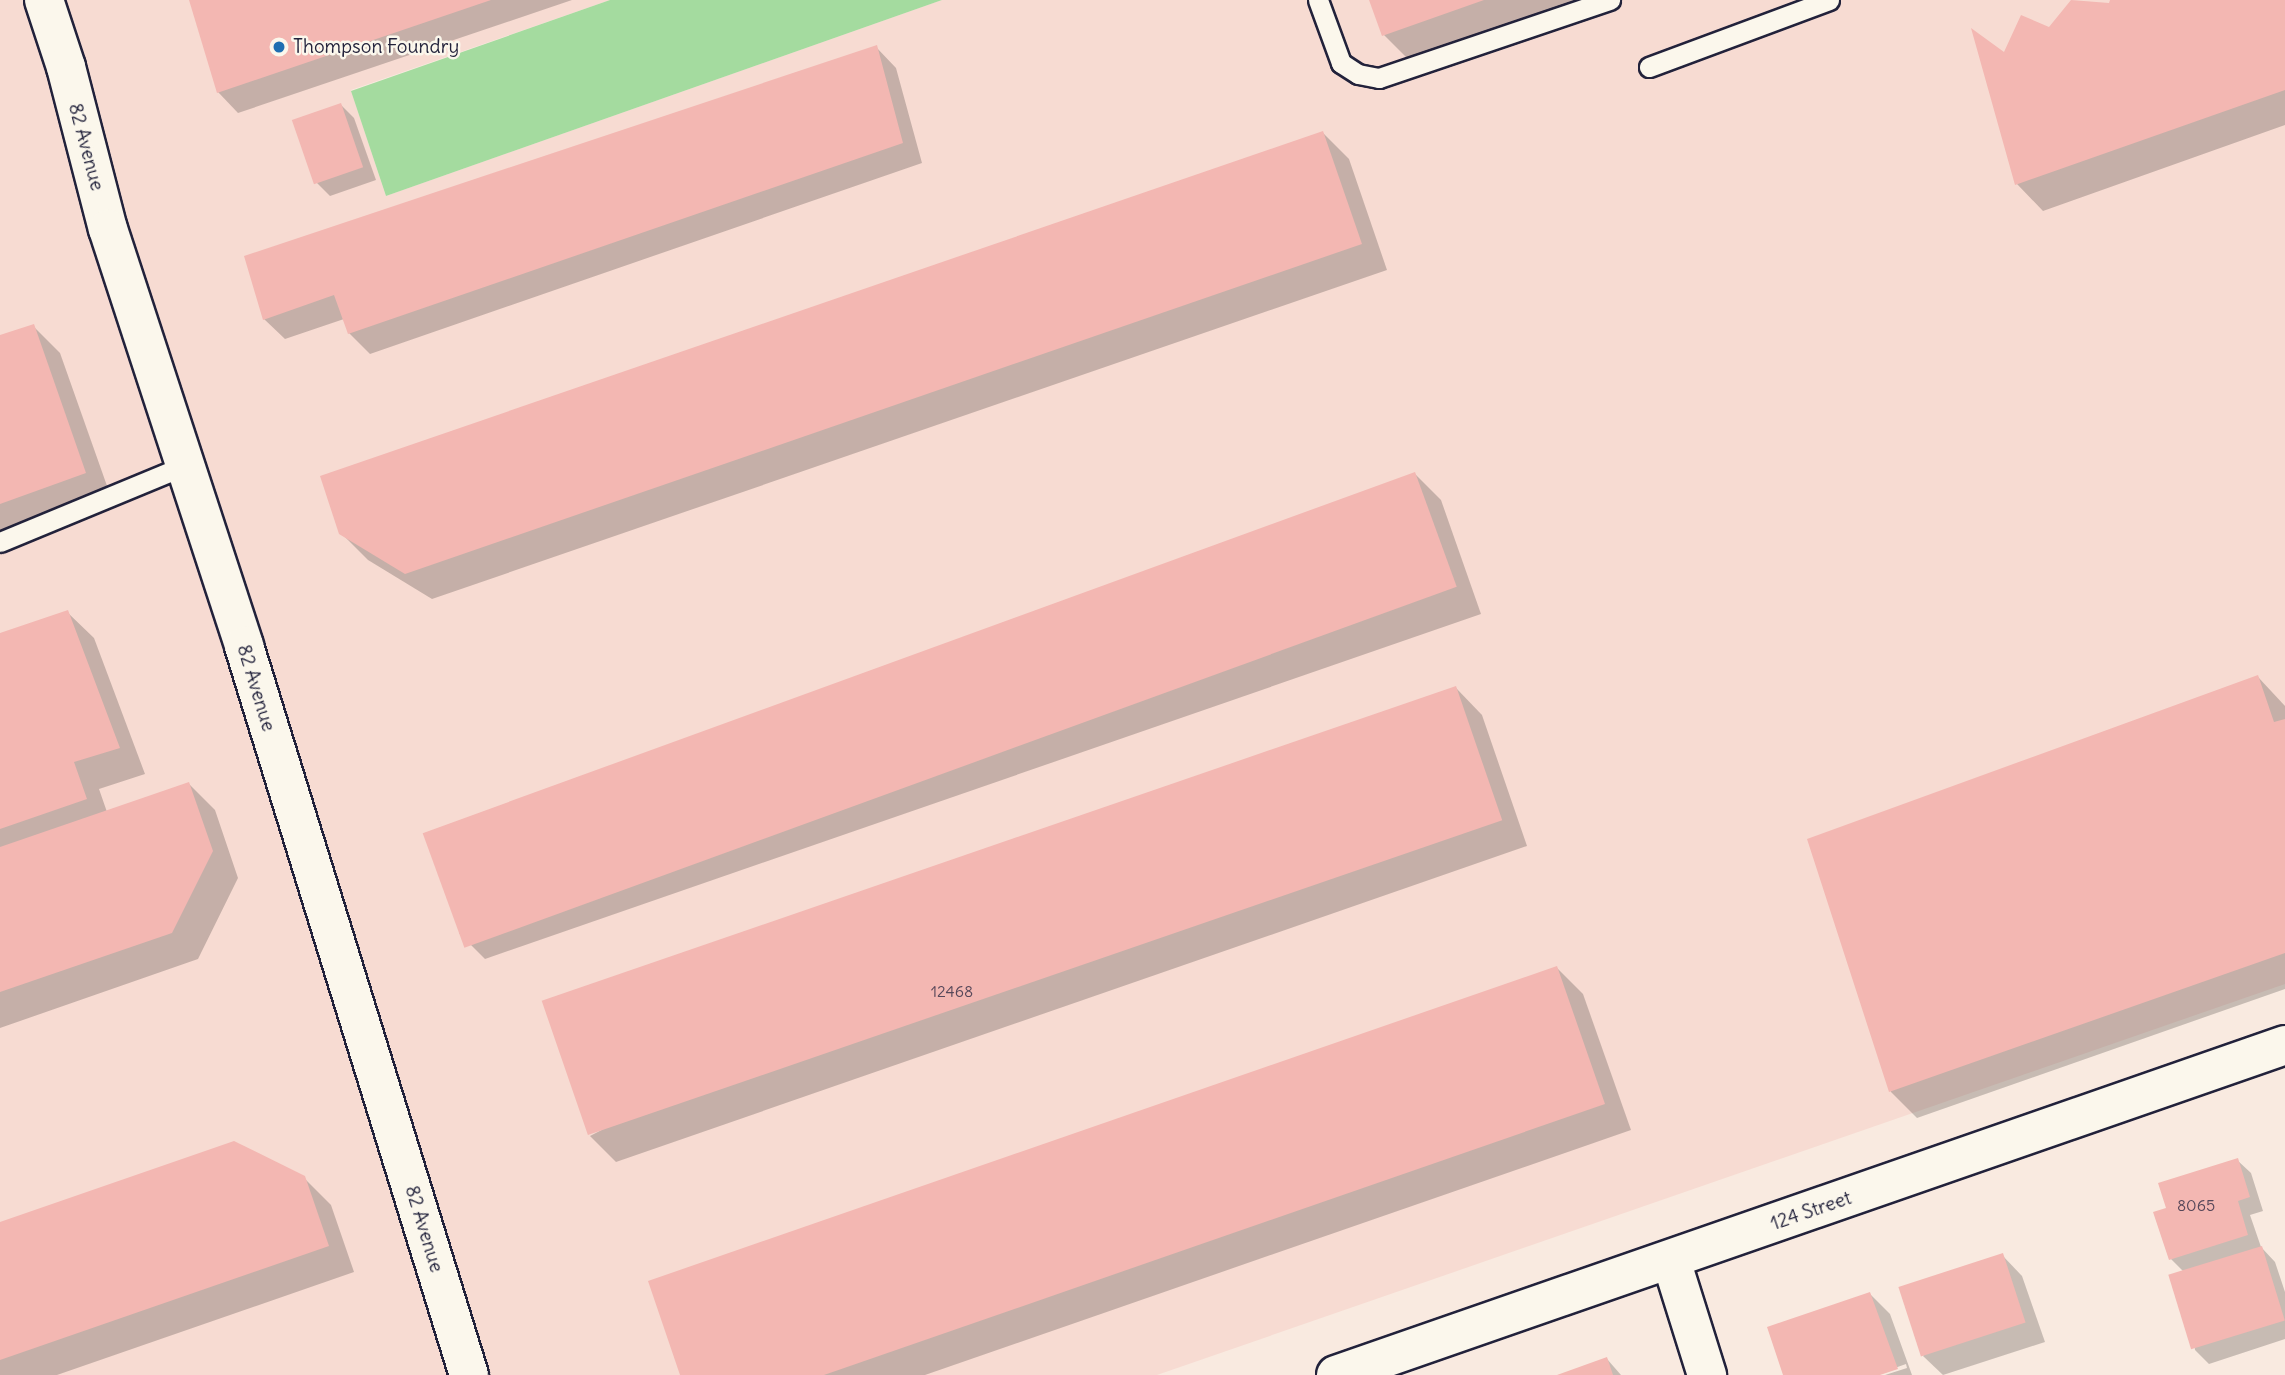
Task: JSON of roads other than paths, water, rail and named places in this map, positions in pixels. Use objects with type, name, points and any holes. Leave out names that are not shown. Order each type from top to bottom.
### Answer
[{"type":"street","name":"82 Avenue","points":[[44,0],[66,67],[108,229],[186,466],[469,1375]]},
{"type":"street","name":"124 Street","points":[[1336,1375],[2285,1045]]},
{"type":"street","points":[[1671,1259],[1707,1375]]},
{"type":"lane","points":[[1318,0],[1341,63],[1358,74],[1379,78],[1610,0]]},
{"type":"lane","points":[[1649,67],[1829,0]]},
{"type":"lane","points":[[0,541],[186,466]]},
{"type":"place","name":"Thompson Foundry","points":[[279,47]]}]
